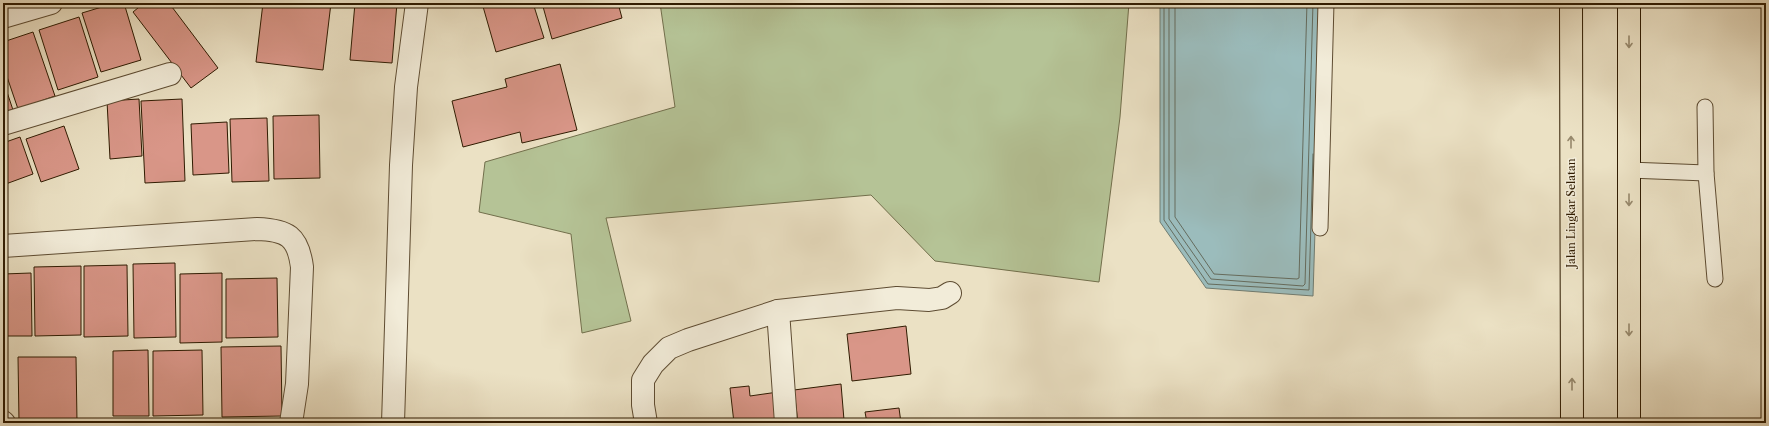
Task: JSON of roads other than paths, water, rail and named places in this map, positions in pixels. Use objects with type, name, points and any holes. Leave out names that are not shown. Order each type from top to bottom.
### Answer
[{"type":"highway","name":"Jalan Lingkar Selatan","points":[[1571,3],[1572,423]]},
{"type":"highway","points":[[1629,3],[1629,423]]},
{"type":"street","points":[[3,17],[51,3]]},
{"type":"street","points":[[393,423],[401,165],[406,87],[417,3]]},
{"type":"street","points":[[3,124],[170,74]]},
{"type":"street","points":[[3,246],[212,231],[269,230],[287,235],[295,242],[300,251],[302,267],[297,384],[291,423]]},
{"type":"street","points":[[646,423],[643,405],[643,380],[653,364],[669,348],[688,340],[778,311],[897,298],[929,300],[942,298],[950,293]]},
{"type":"street","points":[[778,311],[786,423]]},
{"type":"lane","points":[[1320,228],[1326,3]]},
{"type":"lane","points":[[1705,107],[1706,173],[1715,279]]},
{"type":"lane","points":[[1630,170],[1706,173]]},
{"type":"water","points":[[1160,3],[1322,3],[1313,296],[1206,288],[1160,222]]}]
